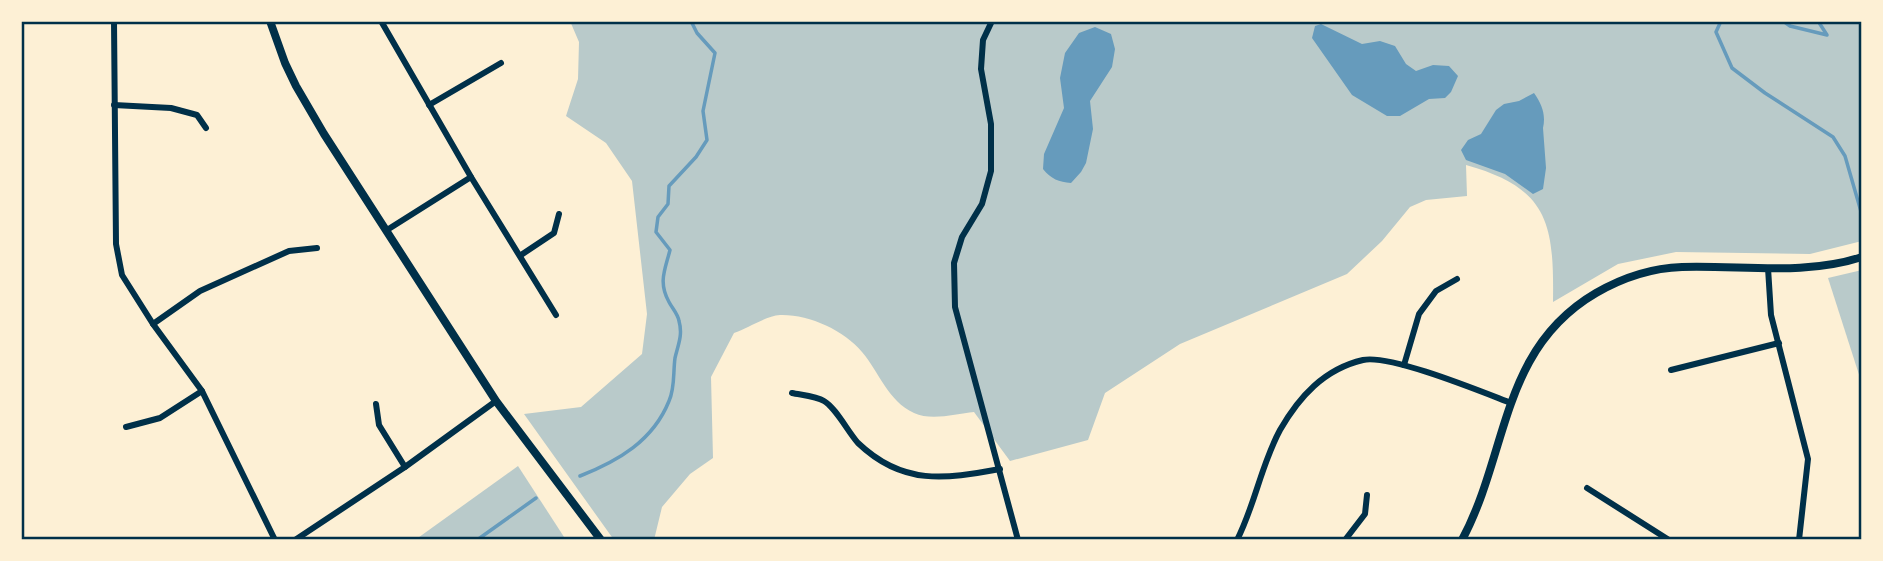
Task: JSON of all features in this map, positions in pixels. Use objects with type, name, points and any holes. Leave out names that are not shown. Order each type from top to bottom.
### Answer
[{"type":"street","points":[[114,21],[116,244],[122,275],[153,324],[202,391],[275,540]]},
{"type":"street","points":[[270,21],[296,86],[324,134],[496,401],[601,540]]},
{"type":"street","points":[[381,21],[471,177],[556,315]]},
{"type":"street","points":[[992,21],[983,40],[981,69],[991,124],[992,171],[982,204],[962,237],[954,263],[954,307],[1018,540]]},
{"type":"street","points":[[429,105],[501,63]]},
{"type":"street","points":[[114,105],[171,108],[197,115],[206,128]]},
{"type":"street","points":[[387,230],[471,177]]},
{"type":"street","points":[[521,255],[554,233],[559,214]]},
{"type":"street","points":[[153,324],[201,291],[289,251],[317,248]]},
{"type":"street","points":[[1462,540],[1483,494],[1523,369],[1534,349],[1565,314],[1607,287],[1653,271],[1680,267],[1827,266],[1862,257]]},
{"type":"street","points":[[1768,268],[1771,315],[1808,459],[1799,540]]},
{"type":"street","points":[[1404,365],[1419,314],[1436,291],[1457,279]]},
{"type":"street","points":[[1671,370],[1779,343]]},
{"type":"street","points":[[1237,540],[1279,432],[1300,400],[1325,375],[1365,359],[1404,365],[1511,403]]},
{"type":"street","points":[[127,427],[159,418],[202,391]]},
{"type":"street","points":[[792,393],[824,401],[858,442],[881,461],[909,473],[942,478],[1000,468]]},
{"type":"street","points":[[295,540],[405,467],[496,401]]},
{"type":"street","points":[[376,404],[379,425],[405,467]]},
{"type":"street","points":[[1587,488],[1669,540]]},
{"type":"street","points":[[1345,540],[1365,514],[1367,495]]},
{"type":"shaded area","points":[[570,21],[1862,21],[1862,241],[1810,254],[1676,252],[1618,264],[1553,302],[1552,251],[1541,213],[1530,198],[1515,185],[1494,174],[1466,165],[1467,196],[1426,200],[1410,207],[1382,241],[1347,274],[1180,344],[1105,393],[1088,440],[1010,461],[974,412],[936,417],[914,413],[897,401],[862,352],[836,330],[802,317],[775,316],[734,333],[711,377],[713,458],[690,474],[662,507],[654,540],[614,540],[524,414],[581,407],[642,354],[647,314],[632,181],[606,143],[566,116],[578,79],[579,42]]},
{"type":"shaded area","points":[[1862,270],[1862,384],[1828,278]]},
{"type":"shaded area","points":[[518,466],[566,540],[415,540]]},
{"type":"water","points":[[1321,24],[1362,44],[1380,41],[1395,46],[1406,64],[1416,71],[1433,65],[1449,66],[1458,76],[1451,92],[1445,98],[1429,99],[1400,116],[1387,116],[1352,95],[1312,38],[1315,26]]},
{"type":"water","points":[[1095,27],[1111,34],[1115,49],[1112,67],[1090,101],[1093,129],[1086,163],[1071,183],[1063,182],[1052,178],[1043,169],[1044,154],[1064,108],[1060,78],[1065,53],[1079,33]]},
{"type":"water","points":[[1534,93],[1544,114],[1546,168],[1543,189],[1533,194],[1505,174],[1466,160],[1461,150],[1468,140],[1481,134],[1496,110],[1504,104],[1519,101]]},
{"type":"waterway","points":[[580,476],[608,464],[644,438],[662,415],[672,391],[680,326],[664,288],[670,250],[656,232],[658,217],[668,204],[669,186],[696,157],[707,140],[703,111],[715,53],[697,33],[691,21]]},
{"type":"waterway","points":[[1721,21],[1716,32],[1732,68],[1833,137],[1845,156],[1862,215]]},
{"type":"waterway","points":[[1783,21],[1790,26],[1827,35],[1818,21]]},
{"type":"waterway","points":[[477,540],[536,498]]}]
